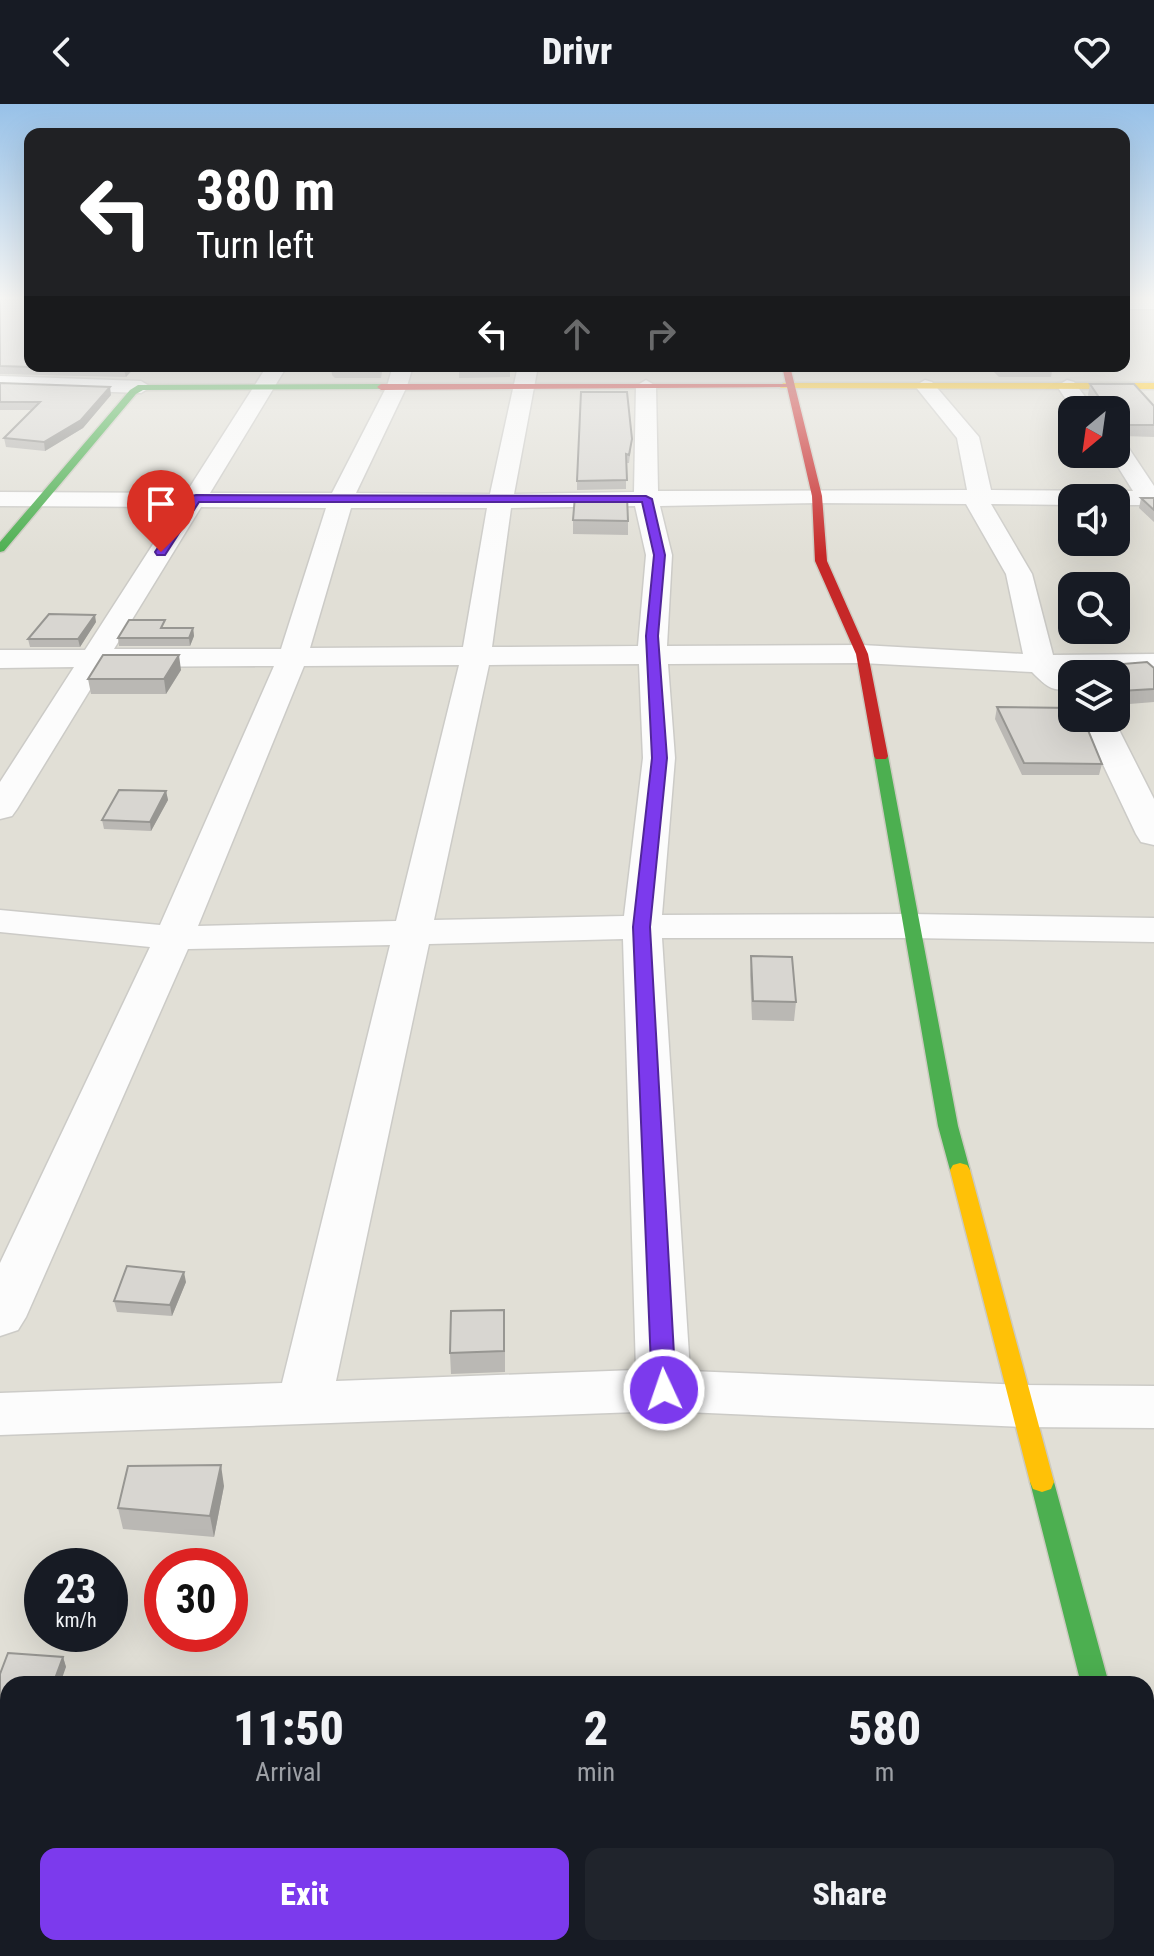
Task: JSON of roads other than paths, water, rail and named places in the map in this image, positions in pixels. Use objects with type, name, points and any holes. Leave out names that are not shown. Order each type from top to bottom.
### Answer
[{"type":"street","points":[[16,383],[141,387],[183,383]]},
{"type":"street","points":[[0,809],[266,383]]},
{"type":"street","points":[[0,1317],[174,938],[293,656],[341,499],[396,383]]},
{"type":"street","points":[[304,1403],[476,656],[500,501],[524,383]]},
{"type":"street","points":[[615,383],[646,386],[1154,386]]},
{"type":"street","points":[[1064,383],[1074,396]]},
{"type":"street","points":[[646,386],[646,499],[659,555],[653,655],[659,758],[642,927],[664,1390]]},
{"type":"street","points":[[791,386],[817,496],[821,561],[862,654],[948,1126],[1093,1676]]},
{"type":"street","points":[[925,386],[968,437],[980,487],[975,498]]},
{"type":"street","points":[[0,549],[141,387]]},
{"type":"street","points":[[1130,466],[1152,498]]},
{"type":"street","points":[[0,499],[500,501],[817,496],[1152,498]]},
{"type":"street","points":[[975,498],[1019,574],[1040,664],[1058,680]]},
{"type":"street","points":[[0,659],[862,654],[1040,664],[1154,663]]},
{"type":"street","points":[[1104,732],[1154,834]]},
{"type":"street","points":[[0,921],[174,938],[642,927],[910,926],[1154,930]]},
{"type":"street","points":[[0,1414],[664,1390],[1022,1406],[1154,1407]]}]
